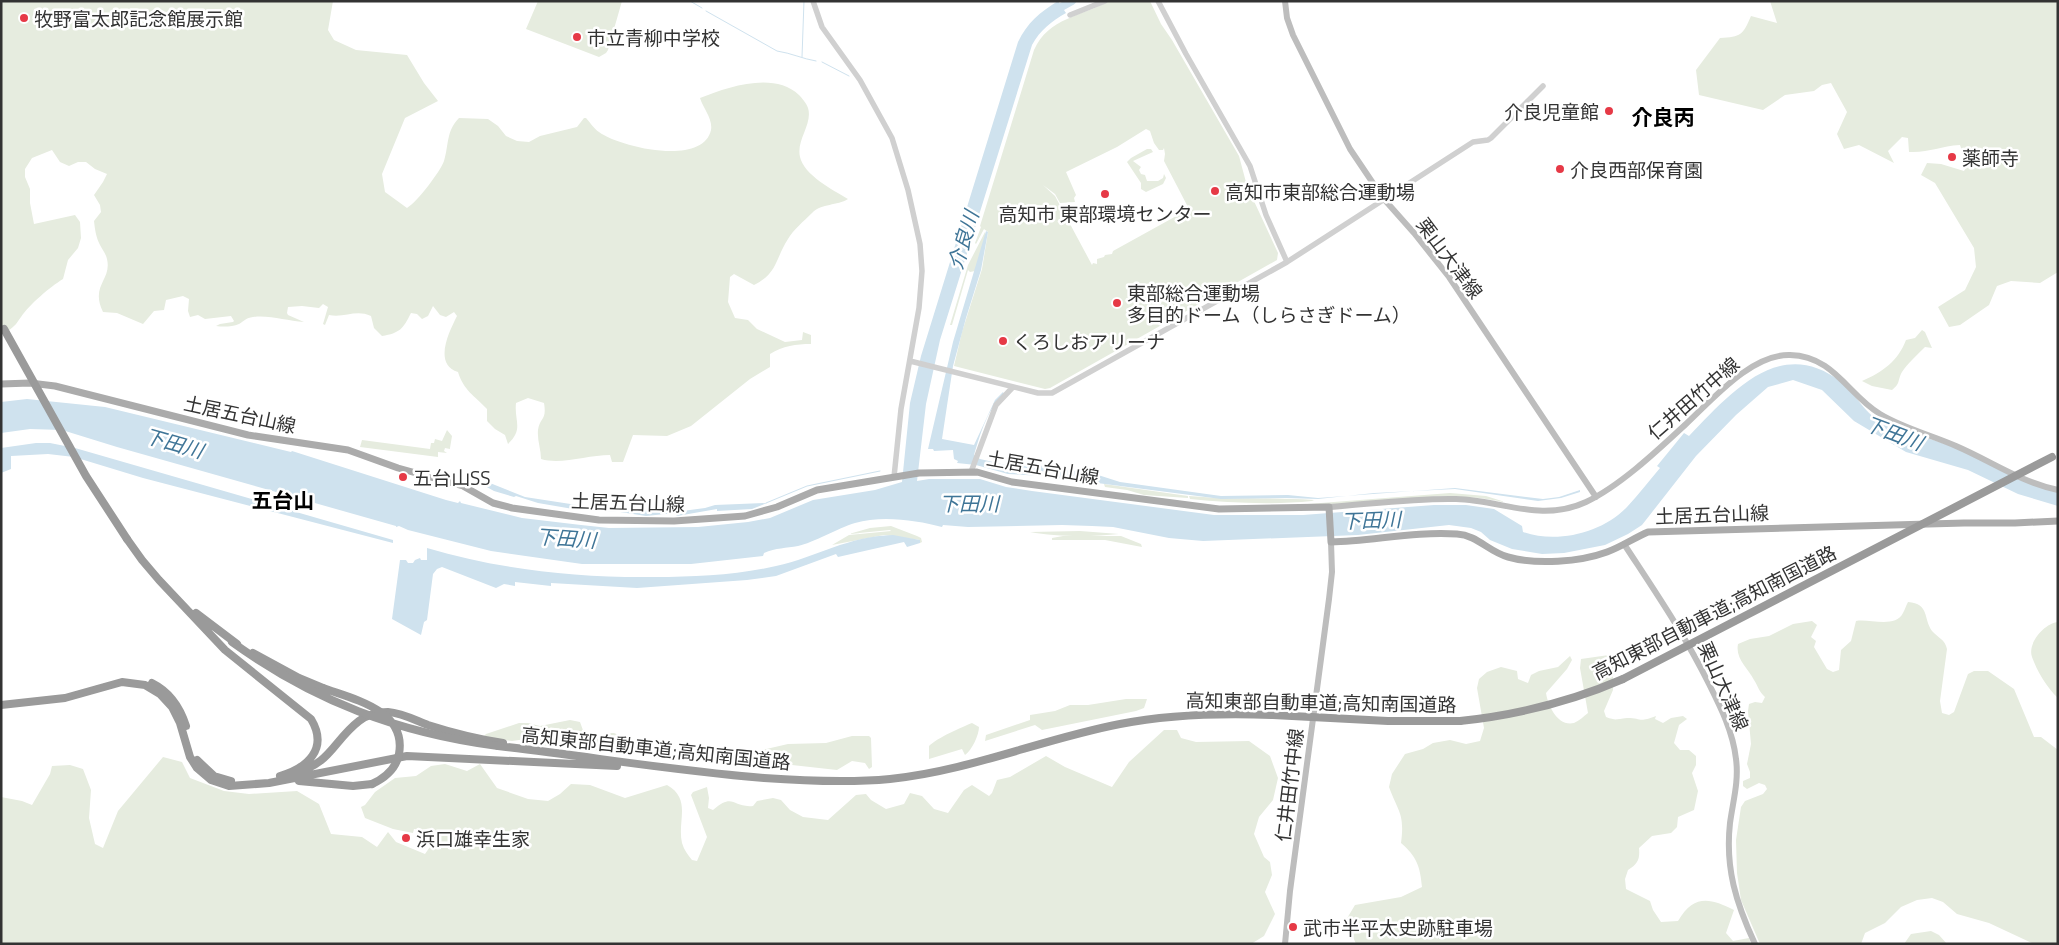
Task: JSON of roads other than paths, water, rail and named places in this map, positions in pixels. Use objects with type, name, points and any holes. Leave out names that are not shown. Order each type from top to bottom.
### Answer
[{"type":"highway","name":"高知東部自動車道;高知南国道路","points":[[2,327],[86,476],[127,538],[176,594],[232,642],[298,685],[351,710],[437,736],[668,769],[812,781],[890,779],[949,770],[1096,729],[1142,720],[1215,714],[1388,721],[1460,721],[1530,710],[1578,697],[1623,679],[2055,455]]},
{"type":"highway","points":[[127,538],[159,580],[225,650],[310,719],[316,730],[317,743],[309,772]]},
{"type":"highway","points":[[190,750],[205,769],[224,780],[242,781],[280,776],[298,770],[360,786],[372,784],[385,777],[394,766],[399,754],[399,741],[393,722],[384,714],[372,706],[299,678],[232,642]]},
{"type":"highway","points":[[1,703],[53,700],[122,682],[139,683],[157,688],[175,712],[193,762],[200,772],[216,783],[235,786],[269,782],[309,772],[407,756],[668,769]]},
{"type":"highway","points":[[309,772],[328,756],[354,726],[372,714],[386,712],[402,715],[444,730],[498,744]]},
{"type":"main road","name":"栗山大津線","points":[[1285,1],[1287,18],[1293,35],[1350,149],[1383,198],[1414,233],[1448,277],[1596,497]]},
{"type":"main road","name":"仁井田竹中線","points":[[1329,508],[1456,499],[1491,502],[1525,511],[1540,512],[1570,508],[1596,497],[1645,460],[1740,374],[1766,360],[1790,355],[1812,360],[1834,372],[1882,416],[1958,447],[2020,478],[2058,490]]},
{"type":"main road","name":"土居五台山線","points":[[1,384],[30,383],[54,386],[248,435],[342,449],[398,468],[463,486],[493,504],[526,511],[599,520],[674,521],[745,516],[777,507],[817,490],[919,473],[972,470],[1012,482],[1196,507],[1241,509],[1329,508]]},
{"type":"main road","points":[[1329,508],[1331,542]]},
{"type":"main road","name":"土居五台山線","points":[[1331,542],[1414,535],[1456,534],[1473,538],[1503,556],[1543,561],[1588,557],[1605,553],[1648,532],[2058,521]]},
{"type":"main road","name":"仁井田竹中線","points":[[1285,944],[1329,599],[1332,572],[1331,542]]},
{"type":"main road","name":"栗山大津線","points":[[1624,544],[1686,638],[1728,722],[1738,774],[1730,822],[1729,859],[1734,891],[1740,912],[1755,944]]},
{"type":"street","points":[[813,1],[822,26],[860,80],[892,138],[918,232],[922,271],[920,308],[901,409],[896,476]]},
{"type":"street","points":[[1070,15],[1105,1]]},
{"type":"street","points":[[1158,1],[1250,166],[1266,215],[1287,262]]},
{"type":"street","points":[[910,360],[1013,387],[1044,394],[1052,393],[1287,262],[1383,198],[1473,142],[1488,140],[1543,86]]},
{"type":"street","points":[[972,470],[996,405],[1013,387]]},
{"type":"water","name":"下田川","points":[[1058,1],[1066,13],[1047,26],[1032,45],[940,340],[926,404],[917,481],[929,479],[980,479],[1006,487],[1032,491],[1214,515],[1303,515],[1434,505],[1466,505],[1494,509],[1522,526],[1523,532],[1550,537],[1564,536],[1592,530],[1617,516],[1660,468],[1657,466],[1684,433],[1689,436],[1721,403],[1758,375],[1777,367],[1797,364],[1819,369],[1841,382],[1872,415],[1885,424],[1957,448],[2058,493],[2058,506],[2018,494],[1968,470],[1906,452],[1854,421],[1822,390],[1793,380],[1768,387],[1736,415],[1696,456],[1642,525],[1605,545],[1564,553],[1542,554],[1512,549],[1490,540],[1481,532],[1471,528],[1449,525],[1358,535],[1203,541],[1169,538],[1113,527],[1062,525],[968,527],[943,525],[942,527],[922,522],[876,519],[855,523],[818,539],[798,546],[773,550],[764,553],[763,556],[691,564],[582,564],[491,551],[399,526],[396,527],[62,430],[30,429],[1,433],[1,402],[27,399],[105,407],[292,451],[458,503],[460,501],[461,503],[522,518],[609,528],[698,527],[748,522],[770,518],[813,500],[875,490],[902,482],[910,403],[921,356],[1018,42],[1035,18]]},
{"type":"water","points":[[986,231],[988,232],[981,270],[953,366],[942,439],[974,445],[995,400],[1003,392],[1004,394],[993,406],[979,439],[974,455],[980,459],[1010,466],[1030,464],[1095,474],[1120,482],[1221,496],[1288,495],[1318,498],[1347,496],[1318,499],[1221,499],[1043,476],[1008,474],[976,465],[957,463],[958,461],[954,459],[953,450],[934,451],[933,449],[928,449],[953,342]]},
{"type":"water","points":[[50,443],[75,448],[393,540],[393,543],[143,478],[74,457],[48,454],[11,456],[11,469],[1,473],[1,448]]},
{"type":"water","points":[[485,481],[525,497],[603,509],[675,512],[715,505],[767,503],[752,509],[717,511],[717,509],[677,516],[675,513],[646,516],[573,509],[538,503],[494,491],[483,485]]},
{"type":"water","points":[[1455,488],[1543,499],[1559,497],[1580,490],[1580,492],[1561,498],[1538,501],[1455,489],[1413,491]]},
{"type":"water","points":[[1413,491],[1347,496],[1374,493]]},
{"type":"water","points":[[893,535],[920,540],[920,543],[907,547],[904,542],[838,557],[836,554],[776,576],[637,588],[551,583],[551,586],[515,582],[515,586],[504,584],[496,588],[442,567],[433,574],[427,620],[424,622],[421,635],[392,619],[400,560],[413,563],[420,558],[421,560],[427,560],[427,548],[483,562],[540,571],[597,576],[686,577],[761,569],[791,562],[862,539]]},
{"type":"waterway","points":[[690,1],[702,8]]},
{"type":"waterway","points":[[802,57],[804,1]]},
{"type":"waterway","name":"介良川","points":[[1054,11],[1072,1]]},
{"type":"waterway","points":[[706,11],[777,51],[816,61]]},
{"type":"waterway","points":[[822,62],[849,76]]},
{"type":"waterway","points":[[766,503],[807,486],[880,471]]},
{"type":"place","name":"牧野富太郎記念館展示館","points":[[24,18]]},
{"type":"place","name":"市立青柳中学校","points":[[577,37]]},
{"type":"place","name":"介良児童館","points":[[1609,111]]},
{"type":"place","name":"薬師寺","points":[[1952,157]]},
{"type":"place","name":"介良西部保育園","points":[[1560,169]]},
{"type":"place","name":"高知市東部総合運動場","points":[[1215,191]]},
{"type":"place","name":"高知市 東部環境センター","points":[[1105,194]]},
{"type":"place","name":"東部総合運動場 多目的ドーム（しらさぎドーム）","points":[[1117,303]]},
{"type":"place","name":"くろしおアリーナ","points":[[1003,341]]},
{"type":"place","name":"五台山SS","points":[[403,477]]},
{"type":"place","name":"浜口雄幸生家","points":[[406,838]]},
{"type":"place","name":"武市半平太史跡駐車場","points":[[1293,927]]},
{"type":"district","name":"介良丙","points":[[1663,117]]},
{"type":"district","name":"五台山","points":[[283,500]]}]
